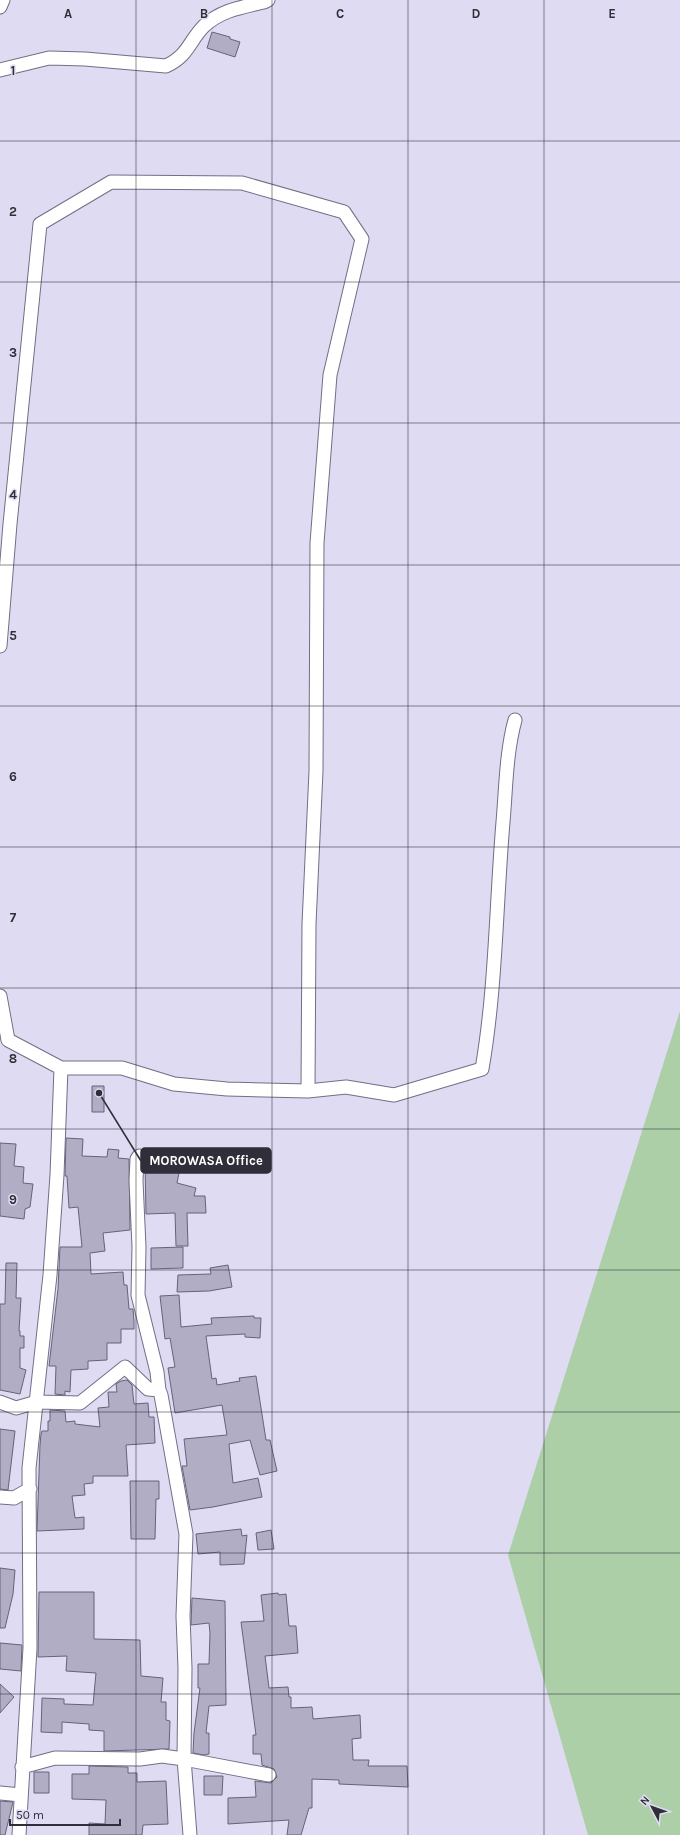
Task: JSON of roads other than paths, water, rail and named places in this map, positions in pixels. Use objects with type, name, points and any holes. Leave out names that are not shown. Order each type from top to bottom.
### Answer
[{"type":"street","points":[[0,7],[3,0]]},
{"type":"street","points":[[0,70],[49,58],[85,58],[166,66],[176,61],[191,45],[203,27],[213,18],[227,11],[268,0]]},
{"type":"street","points":[[0,646],[10,524],[40,224],[111,182],[242,183],[344,212],[362,239],[330,374],[316,543],[316,771],[309,924],[308,1091]]},
{"type":"street","points":[[0,996],[8,1040],[61,1068],[122,1068],[174,1084],[228,1089],[308,1091],[346,1088],[394,1095],[482,1069],[490,1022],[507,777],[511,734],[515,720]]},
{"type":"street","points":[[19,1835],[30,1648],[29,1468],[37,1402],[56,1191],[61,1068]]},
{"type":"street","points":[[138,1156],[136,1159],[139,1247],[138,1295],[157,1372],[159,1390],[186,1534],[183,1616],[185,1668],[184,1759],[190,1835]]},
{"type":"street","points":[[0,1402],[16,1408],[37,1402],[80,1403],[125,1367],[148,1389],[159,1390]]},
{"type":"street","points":[[0,1498],[14,1498],[30,1488]]},
{"type":"street","points":[[22,1767],[55,1758],[140,1759],[162,1756],[269,1775]]},
{"type":"street","points":[[0,1793],[21,1795]]},
{"type":"place","name":"MOROWASA Office","points":[[99,1093]]}]
